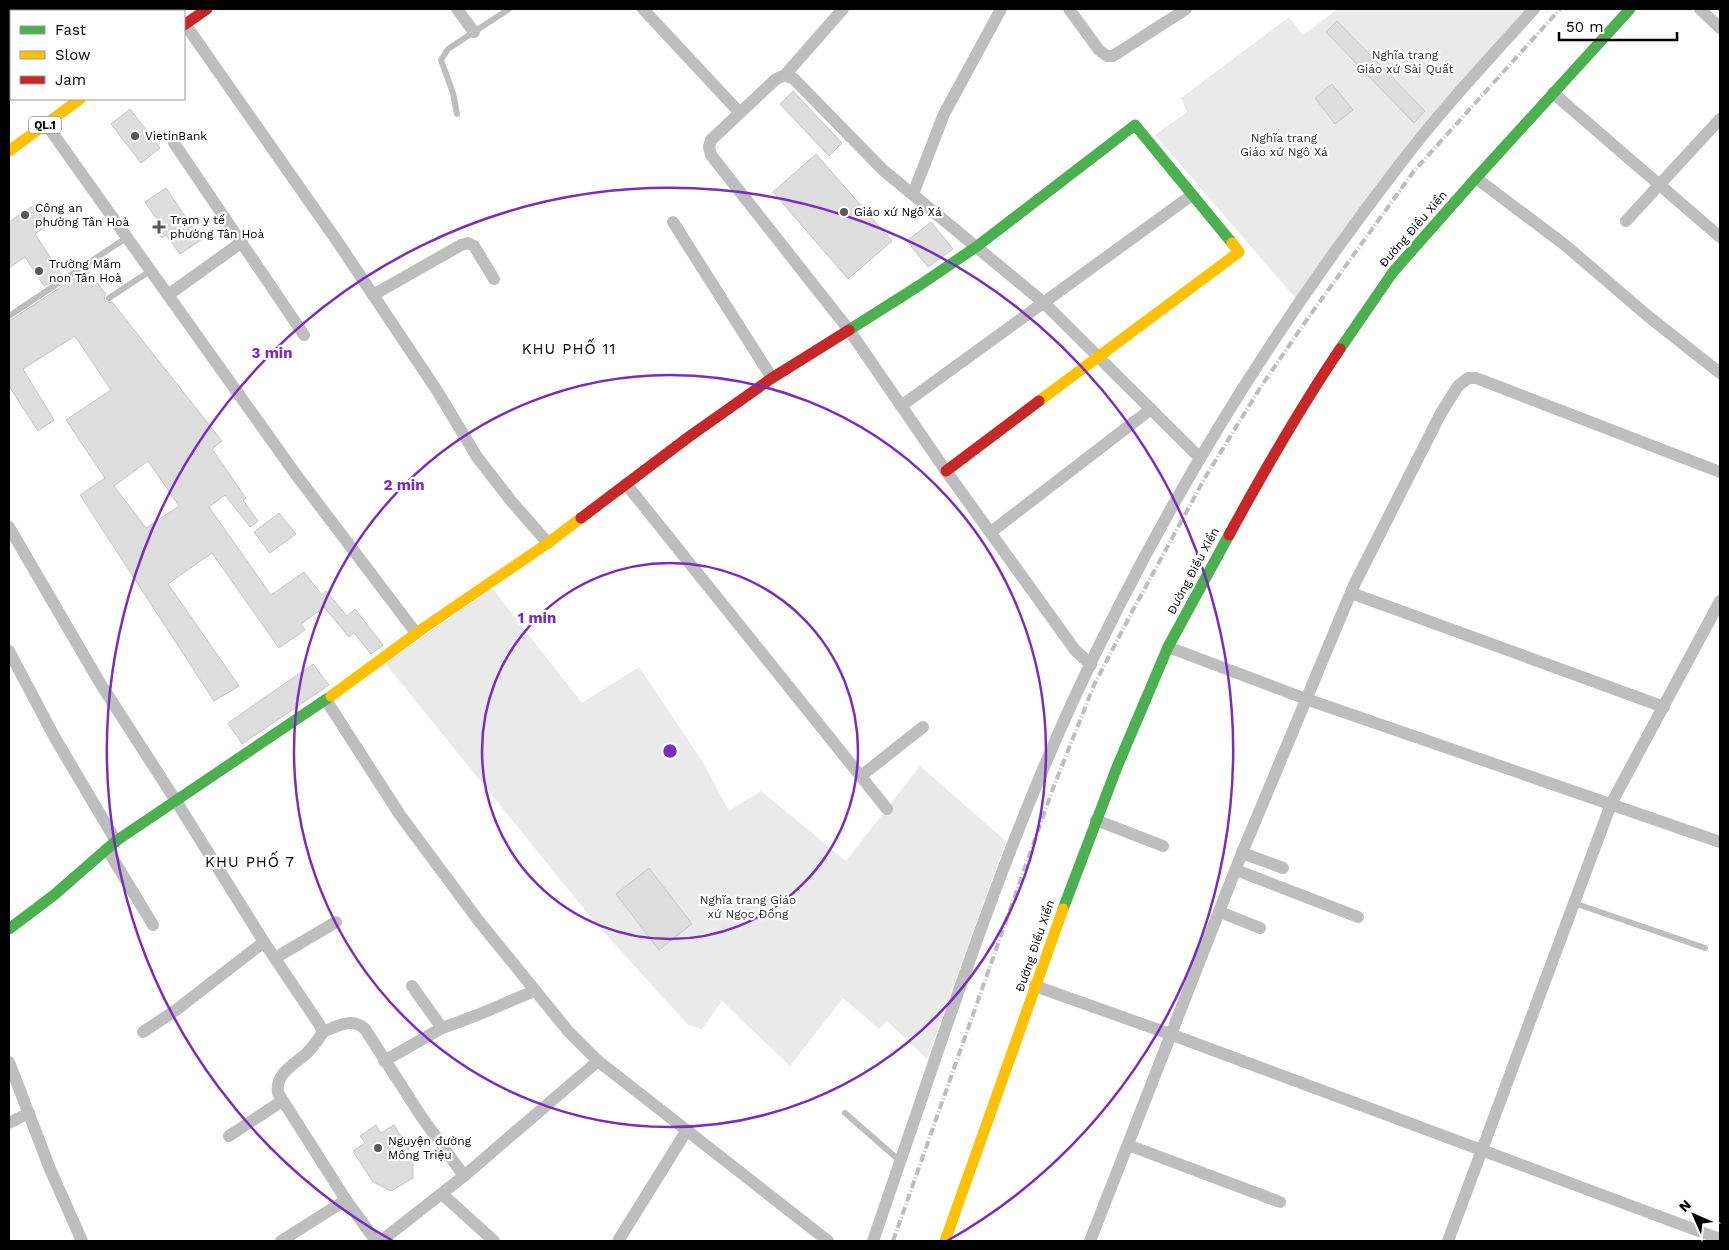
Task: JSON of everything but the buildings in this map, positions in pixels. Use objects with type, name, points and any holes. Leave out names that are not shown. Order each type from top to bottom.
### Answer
[{"type":"main road","points":[[185,25],[207,9]]},
{"type":"main road","name":"Đường Điều Xiển","points":[[945,1241],[1066,899],[1096,820],[1168,646],[1260,478],[1319,380],[1393,272],[1630,9]]},
{"type":"main road","name":"QL.1","points":[[9,151],[46,124],[73,101]]},
{"type":"main road","points":[[9,929],[54,895],[112,845],[326,700],[416,634],[548,543],[690,436],[772,378],[920,285],[976,247],[1135,126],[1239,252],[946,472]]},
{"type":"street","points":[[457,9],[474,32]]},
{"type":"street","points":[[643,9],[739,112]]},
{"type":"street","points":[[843,9],[785,75],[776,79],[711,140],[709,147],[711,155],[849,330],[946,472],[1075,650],[1090,665]]},
{"type":"street","points":[[913,194],[944,114],[1001,9]]},
{"type":"street","points":[[1069,9],[1100,50],[1107,56],[1113,56],[1186,9]]},
{"type":"street","points":[[873,1241],[973,950],[1020,822],[1072,702],[1126,592],[1216,431],[1338,248],[1439,115],[1534,9]]},
{"type":"street","points":[[1700,9],[1720,28]]},
{"type":"street","points":[[185,25],[374,295],[436,389],[477,457],[512,502],[548,543]]},
{"type":"street","points":[[785,75],[794,79],[883,170],[1043,302],[1200,458]]},
{"type":"street","points":[[1553,93],[1720,237]]},
{"type":"street","points":[[1626,221],[1720,119]]},
{"type":"street","points":[[46,124],[297,476],[416,634]]},
{"type":"street","points":[[174,143],[304,335]]},
{"type":"street","points":[[1476,178],[1565,245],[1649,318],[1720,373]]},
{"type":"street","points":[[901,406],[1192,195]]},
{"type":"street","points":[[673,222],[772,378]]},
{"type":"street","points":[[168,295],[242,242]]},
{"type":"street","points":[[374,295],[461,245],[468,243],[474,246],[494,279]]},
{"type":"street","points":[[1090,1241],[1242,853],[1351,592],[1441,413],[1458,386],[1468,378],[1476,378],[1720,472]]},
{"type":"street","points":[[991,532],[1151,409]]},
{"type":"street","points":[[626,484],[887,809]]},
{"type":"street","points":[[9,527],[100,683],[264,942],[319,1024],[322,1032]]},
{"type":"street","points":[[1351,592],[1664,707]]},
{"type":"street","points":[[1448,1241],[1611,804],[1720,601]]},
{"type":"street","points":[[1168,646],[1306,699],[1720,842]]},
{"type":"street","points":[[10,655],[153,925]]},
{"type":"street","points":[[326,700],[400,815],[478,920],[568,1031],[598,1062],[828,1241]]},
{"type":"street","points":[[861,776],[923,727]]},
{"type":"street","points":[[1096,820],[1163,846]]},
{"type":"street","points":[[1242,853],[1283,868]]},
{"type":"street","points":[[1236,870],[1358,916]]},
{"type":"street","points":[[1220,912],[1260,928]]},
{"type":"street","points":[[275,958],[336,922]]},
{"type":"street","points":[[143,1032],[176,1010],[264,942]]},
{"type":"street","points":[[412,986],[442,1028]]},
{"type":"street","points":[[1035,986],[1170,1034],[1720,1239]]},
{"type":"street","points":[[384,1061],[442,1028],[534,991]]},
{"type":"street","points":[[376,1241],[346,1200],[278,1093],[277,1086],[285,1070],[308,1052],[322,1032],[344,1023],[354,1022],[365,1029],[421,1116],[464,1176]]},
{"type":"street","points":[[9,1062],[50,1169],[82,1241]]},
{"type":"street","points":[[381,1241],[464,1176],[598,1062]]},
{"type":"street","points":[[229,1136],[282,1101]]},
{"type":"street","points":[[9,1123],[29,1113]]},
{"type":"street","points":[[618,1241],[686,1130]]},
{"type":"street","points":[[1128,1145],[1280,1202]]},
{"type":"street","points":[[442,1194],[494,1241]]},
{"type":"street","points":[[280,1241],[346,1200]]},
{"type":"lane","points":[[456,114],[453,93],[441,60],[448,49],[509,9]]},
{"type":"lane","points":[[9,316],[126,238]]},
{"type":"lane","points":[[109,298],[150,270]]},
{"type":"lane","points":[[1574,903],[1705,948]]},
{"type":"lane","points":[[845,1113],[900,1160]]},
{"type":"green space","name":"Nghĩa trang Giáo xứ Ngô Xá","points":[[1338,9],[1527,9],[1409,142],[1296,299],[1155,135],[1187,112],[1181,98],[1289,17],[1303,35]]},
{"type":"green space","name":"Nghĩa trang Giáo xứ Ngọc Đồng","points":[[492,588],[582,703],[639,667],[702,761],[729,811],[761,791],[846,861],[920,766],[1006,841],[927,1059],[887,1021],[879,1029],[843,998],[790,1066],[722,1001],[702,1029],[688,1025],[592,919],[385,663]]},
{"type":"railway","points":[[893,1241],[1052,791],[1094,685],[1133,610],[1206,476],[1260,388],[1308,318],[1414,171],[1560,9]]},
{"type":"traffic: fast","points":[[1340,349],[1393,272],[1630,9]]},
{"type":"traffic: fast","points":[[849,330],[976,247],[1135,125],[1232,243]]},
{"type":"traffic: fast","points":[[1063,909],[1117,767],[1168,647],[1229,535]]},
{"type":"traffic: fast","points":[[9,929],[54,895],[116,841],[331,696]]},
{"type":"traffic: slow","points":[[9,151],[79,100]]},
{"type":"traffic: slow","points":[[1039,401],[1239,252],[1232,243]]},
{"type":"traffic: slow","points":[[331,696],[425,627],[548,543],[581,518]]},
{"type":"traffic: slow","points":[[945,1241],[1063,909]]},
{"type":"traffic: jam","points":[[185,24],[207,9]]},
{"type":"traffic: jam","points":[[581,518],[690,436],[772,378],[849,330]]},
{"type":"traffic: jam","points":[[1229,535],[1283,440],[1340,349]]},
{"type":"traffic: jam","points":[[946,471],[1039,401]]},
{"type":"place","name":"VietinBank","points":[[135,136]]},
{"type":"place","name":"Giáo xứ Ngô Xá","points":[[844,212]]},
{"type":"place","name":"Công an phường Tân Hoà","points":[[25,215]]},
{"type":"place","name":"Trạm y tế phường Tân Hoà","points":[[159,227]]},
{"type":"place","name":"Trường Mầm non Tân Hoà","points":[[39,271]]},
{"type":"place","name":"Nguyện đường Mông Triệu","points":[[378,1148]]},
{"type":"district","name":"KHU PHỐ 11","points":[[569,349]]},
{"type":"district","name":"KHU PHỐ 7","points":[[250,862]]},
{"type":"park label","name":"Nghĩa trang Giáo xứ Sài Quất","points":[[1405,62]]}]
